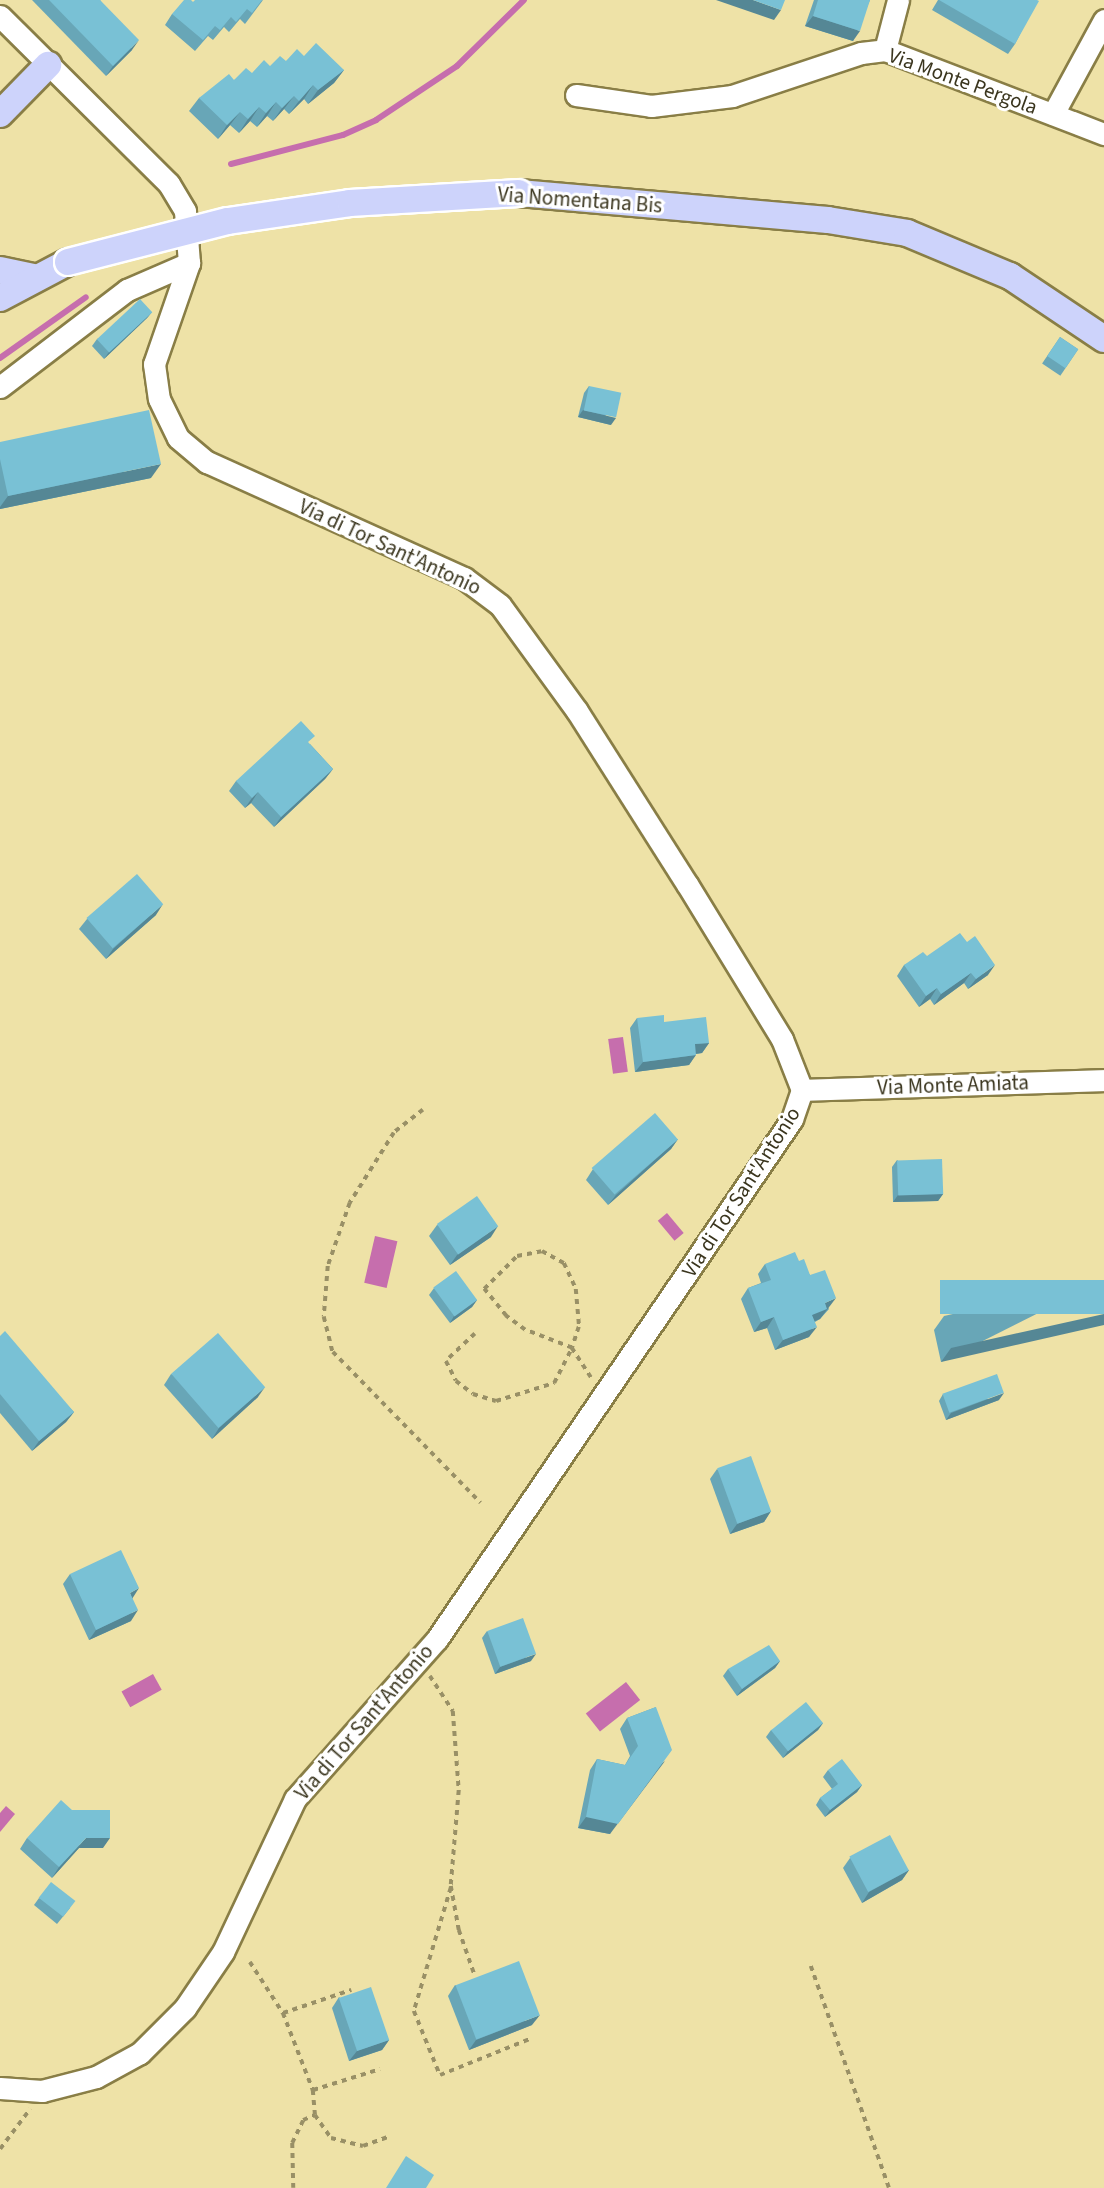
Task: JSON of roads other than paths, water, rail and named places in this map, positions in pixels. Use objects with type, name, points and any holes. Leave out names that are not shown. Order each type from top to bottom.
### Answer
[{"type":"main road","points":[[0,114],[48,65]]},
{"type":"main road","name":"Via Nomentana Bis","points":[[0,298],[33,277],[68,262],[242,219],[350,203],[519,192],[828,220],[907,233],[1010,276],[1104,339]]},
{"type":"main road","points":[[0,270],[33,277]]},
{"type":"street","points":[[884,50],[898,0]]},
{"type":"street","name":"Via di Tor Sant'Antonio","points":[[0,16],[176,193],[187,220],[189,263],[154,364],[159,399],[178,438],[207,462],[464,578],[500,605],[577,712],[687,884],[785,1046],[802,1090],[792,1119],[422,1660],[295,1799],[223,1952],[185,2008],[157,2039],[125,2063],[74,2085],[42,2091],[0,2088]]},
{"type":"street","points":[[1053,114],[1104,20]]},
{"type":"street","name":"Via Monte Pergola","points":[[576,94],[650,106],[732,96],[861,52],[884,50],[1104,134]]},
{"type":"street","points":[[0,387],[127,290],[189,263]]},
{"type":"street","name":"Via Monte Amiata","points":[[802,1090],[1104,1080]]},
{"type":"waterway","points":[[231,164],[343,135],[376,120],[457,66],[524,0]]},
{"type":"waterway","points":[[0,358],[86,297]]}]
